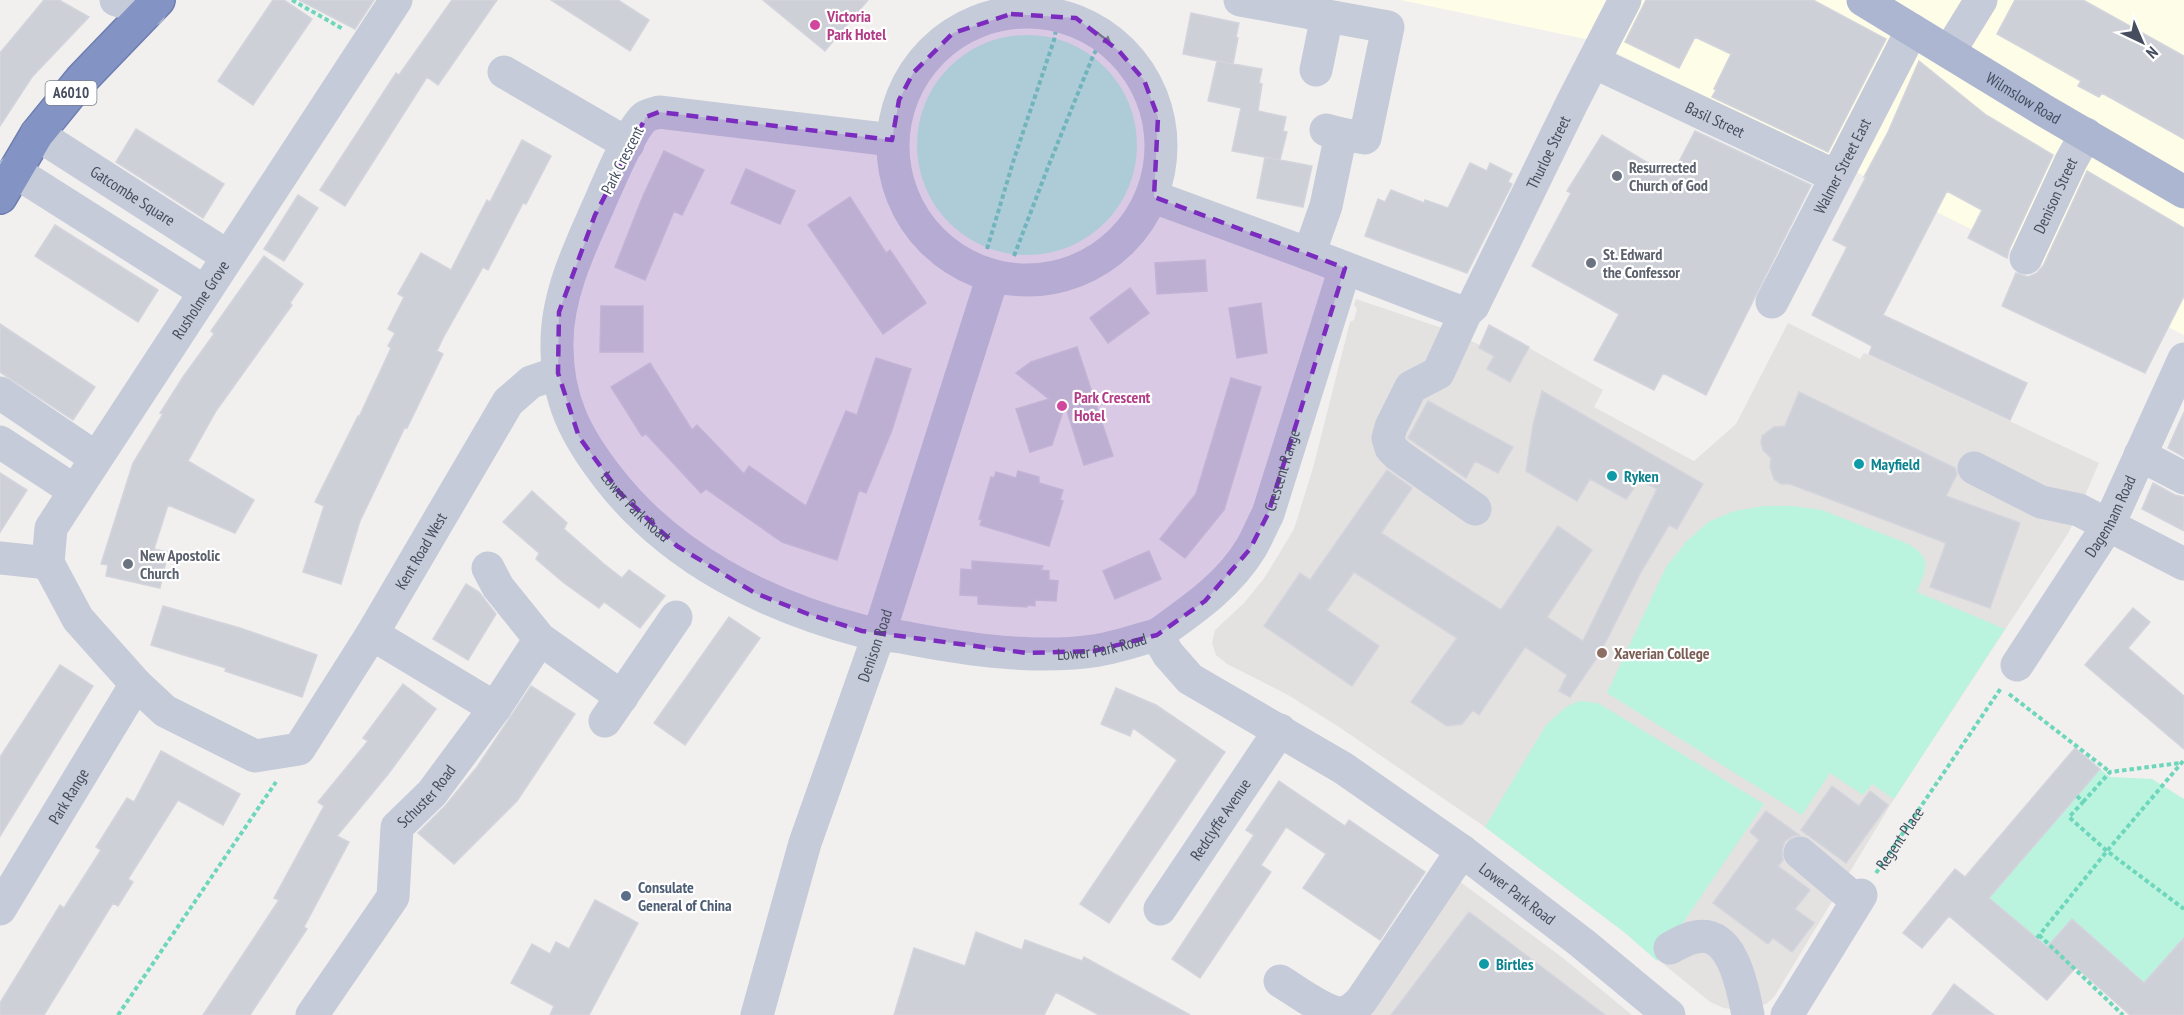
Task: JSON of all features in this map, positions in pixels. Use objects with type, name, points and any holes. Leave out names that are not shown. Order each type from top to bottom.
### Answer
[{"type":"highway","name":"A6010","points":[[8,171],[81,80],[154,5]]},
{"type":"main road","name":"Wilmslow Road","points":[[1863,0],[2045,111],[2184,192]]},
{"type":"street","points":[[116,0],[154,5]]},
{"type":"street","name":"Rusholme Grove","points":[[48,563],[51,528],[396,0]]},
{"type":"street","points":[[1240,0],[1388,27],[1365,138],[1334,132],[1326,207],[1309,254]]},
{"type":"street","name":"Thurloe Street","points":[[1475,509],[1398,455],[1391,448],[1388,438],[1391,427],[1411,387],[1438,373],[1625,0]]},
{"type":"street","points":[[1949,52],[1981,0]]},
{"type":"street","points":[[1072,11],[1119,51],[1144,80],[1158,117],[1159,153],[1154,197],[1139,225],[1118,249],[1093,266],[1063,276],[1027,280],[994,275],[944,250],[919,225],[894,171],[893,118],[899,100],[914,73],[930,51],[953,33],[982,21],[1011,14],[1072,11]]},
{"type":"street","points":[[1316,70],[1327,16]]},
{"type":"street","name":"Walmer Street East","points":[[1772,302],[1912,30]]},
{"type":"street","name":"Basil Street","points":[[1594,62],[1835,177]]},
{"type":"street","points":[[504,72],[628,144]]},
{"type":"street","name":"Park Crescent","points":[[558,373],[556,342],[559,312],[575,261],[628,144],[646,117],[659,112],[892,140]]},
{"type":"street","name":"Gatcombe Square","points":[[37,134],[227,256]]},
{"type":"street","name":"Denison Street","points":[[2026,258],[2086,134]]},
{"type":"street","points":[[8,171],[205,292]]},
{"type":"street","points":[[1154,197],[1458,311],[1470,309]]},
{"type":"street","name":"Crescent Range","points":[[1157,634],[1205,601],[1229,576],[1250,549],[1268,514],[1345,268]]},
{"type":"street","name":"Denison Road","points":[[757,1015],[805,843],[879,634],[994,275]]},
{"type":"street","name":"Dagenham Road","points":[[2017,665],[2109,524],[2140,455],[2176,396],[2184,359]]},
{"type":"street","name":"Kent Road West","points":[[299,748],[372,634],[508,402],[531,382],[558,373]]},
{"type":"street","name":"Lower Park Road","points":[[558,373],[569,417],[579,437],[620,493],[652,526],[677,546],[728,579],[754,593],[808,614],[862,631],[952,646],[1027,653],[1094,651],[1157,634],[1168,654],[1190,679],[1343,768],[1462,851],[1582,943],[1669,1015]]},
{"type":"street","points":[[0,393],[96,458]]},
{"type":"street","points":[[0,442],[75,490]]},
{"type":"street","points":[[2140,455],[2184,478]]},
{"type":"street","points":[[1974,468],[2041,502],[2079,510],[2184,564]]},
{"type":"street","points":[[0,558],[48,563],[78,620],[136,684],[165,711],[255,756],[299,748]]},
{"type":"street","points":[[488,568],[498,587],[540,639],[614,709],[676,618]]},
{"type":"street","points":[[372,634],[495,708]]},
{"type":"street","name":"Schuster Road","points":[[312,1015],[393,897],[397,827],[432,793],[495,708],[540,639]]},
{"type":"street","name":"Park Range","points":[[0,909],[136,684]]},
{"type":"street","name":"Redclyffe Avenue","points":[[1160,909],[1280,730]]},
{"type":"street","points":[[1280,981],[1329,1010],[1342,1013],[1353,1009],[1361,1001],[1462,851]]},
{"type":"street","points":[[1787,1015],[1859,898],[1800,853]]},
{"type":"street","points":[[1670,948],[1698,936],[1711,937],[1723,945],[1742,982],[1749,1015]]},
{"type":"path","points":[[292,0],[367,43]]},
{"type":"path","points":[[994,275],[1014,159],[1054,40],[1072,11]]},
{"type":"path","points":[[994,275],[1048,167],[1093,56],[1103,37]]},
{"type":"path","name":"Regent Place","points":[[1859,898],[2017,665]]},
{"type":"path","points":[[2022,704],[2110,772]]},
{"type":"path","points":[[118,1015],[299,748]]},
{"type":"path","points":[[2182,762],[2110,772],[2069,817],[2107,850],[2184,909]]},
{"type":"path","points":[[2123,1015],[2038,936],[2182,762]]},
{"type":"path","points":[[2077,796],[2083,802]]},
{"type":"highlighted area","points":[[1011,14],[1076,18],[1119,51],[1144,80],[1158,117],[1154,197],[1345,268],[1268,514],[1250,549],[1205,601],[1157,635],[1094,651],[1027,653],[862,631],[808,614],[755,593],[677,546],[620,493],[579,437],[558,373],[559,312],[595,215],[646,117],[659,112],[892,140],[899,100],[913,73],[953,33]]},
{"type":"shaded area","points":[[1401,0],[2184,0],[2184,335],[1590,40]]},
{"type":"shaded area","name":"Xaverian College","points":[[1356,299],[1442,328],[1480,345],[1489,325],[1603,390],[1594,407],[1694,461],[1736,424],[1788,323],[1860,359],[1864,353],[2099,463],[2069,532],[1894,799],[1774,997],[1766,1004],[1737,1010],[1710,1002],[1624,932],[1485,827],[1339,727],[1288,695],[1227,664],[1216,655],[1212,643],[1215,630],[1244,603],[1265,577],[1294,529],[1313,468],[1350,322],[1354,320],[1357,309],[1354,305]]},
{"type":"shaded area","points":[[1455,878],[1563,958],[1632,1015],[1363,1015]]},
{"type":"green space","points":[[1016,35],[1038,35],[1069,43],[1088,53],[1105,67],[1119,84],[1129,103],[1137,134],[1137,156],[1129,187],[1119,206],[1105,223],[1088,237],[1069,247],[1038,255],[1016,255],[975,242],[957,230],[942,215],[925,187],[917,156],[917,134],[930,93],[942,75],[957,60],[985,43]]},
{"type":"green space","points":[[1764,506],[1792,506],[1822,510],[1906,543],[1921,553],[1924,559],[1925,569],[1917,592],[2005,629],[1894,799],[1872,784],[1863,795],[1830,773],[1802,815],[1607,693],[1666,567],[1686,542],[1708,522],[1734,511]]},
{"type":"green space","points":[[1579,701],[1598,703],[1764,804],[1657,961],[1624,932],[1485,827],[1546,725],[1566,707]]},
{"type":"green space","points":[[2100,769],[2110,777],[2152,779],[2184,799],[2184,938],[2144,983],[2072,919],[2047,947],[1984,893],[2000,885]]},
{"type":"building","points":[[44,0],[59,0],[89,17],[32,77],[0,126],[0,53]]},
{"type":"building","points":[[273,0],[284,0],[312,19],[253,105],[218,81]]},
{"type":"building","points":[[299,0],[374,0],[355,29]]},
{"type":"building","points":[[452,0],[497,0],[438,85],[427,77],[345,206],[320,190],[396,73],[399,75]]},
{"type":"building","points":[[551,0],[618,0],[649,20],[630,51]]},
{"type":"building","name":"Victoria Park Hotel","points":[[763,0],[868,0],[825,51]]},
{"type":"building","points":[[1646,0],[1813,0],[1886,39],[1828,152],[1712,97],[1731,54],[1695,37],[1679,68],[1625,42]]},
{"type":"building","points":[[2015,0],[2083,0],[2184,56],[2184,139],[2102,93],[2099,97],[2078,86],[2081,81],[1997,34]]},
{"type":"building","points":[[1191,13],[1239,23],[1233,64],[1183,54]]},
{"type":"building","points":[[1217,61],[1262,69],[1258,111],[1286,117],[1283,131],[1287,132],[1280,160],[1232,151],[1241,108],[1208,101]]},
{"type":"building","points":[[1919,61],[1986,115],[2053,155],[2007,258],[1968,238],[1982,210],[1947,191],[1883,315],[2027,383],[2010,420],[1869,354],[1872,346],[1812,315],[1847,247],[1833,240],[1888,132]]},
{"type":"building","points":[[136,129],[224,184],[203,218],[116,162]]},
{"type":"building","points":[[1695,131],[1811,185],[1706,395],[1663,373],[1654,390],[1594,360],[1619,314],[1532,266],[1571,193],[1567,191],[1602,135],[1671,177]]},
{"type":"building","points":[[522,140],[551,156],[488,270],[483,267],[443,338],[437,351],[443,354],[360,521],[341,584],[303,572],[324,506],[315,502],[359,417],[391,348],[388,346],[395,333],[388,329],[404,297],[398,294],[421,253],[451,270],[487,200],[490,202]]},
{"type":"building","points":[[664,151],[704,170],[682,215],[674,211],[645,280],[615,267],[643,196]]},
{"type":"building","points":[[1265,157],[1312,166],[1303,207],[1257,198]]},
{"type":"building","points":[[1470,163],[1487,171],[1490,163],[1512,174],[1508,182],[1512,184],[1467,273],[1365,236],[1378,199],[1385,202],[1391,190],[1424,203],[1425,200],[1448,208]]},
{"type":"building","points":[[746,169],[795,191],[780,224],[731,203]]},
{"type":"building","points":[[2087,171],[2184,228],[2184,296],[2145,373],[2002,306],[2016,273],[2028,277],[2037,273],[2043,266]]},
{"type":"building","points":[[298,195],[318,208],[284,261],[264,249]]},
{"type":"building","points":[[850,197],[886,253],[890,250],[926,303],[883,334],[808,225]]},
{"type":"building","points":[[55,225],[158,290],[138,322],[35,256]]},
{"type":"building","points":[[264,256],[303,284],[290,303],[292,305],[216,411],[188,461],[254,500],[235,533],[168,505],[154,549],[168,552],[160,588],[106,576],[108,565],[101,564],[133,463],[163,414],[160,413],[214,334],[211,331]]},
{"type":"building","points":[[1205,260],[1207,291],[1157,294],[1155,263]]},
{"type":"building","points":[[1130,288],[1149,313],[1108,343],[1090,318]]},
{"type":"building","points":[[1261,303],[1267,353],[1237,358],[1229,308]]},
{"type":"building","points":[[601,306],[643,306],[643,352],[600,352]]},
{"type":"building","points":[[0,324],[95,387],[73,420],[0,372]]},
{"type":"building","points":[[1489,325],[1529,347],[1510,382],[1487,369],[1494,356],[1479,348]]},
{"type":"building","name":"Park Crescent Hotel","points":[[1077,347],[1113,456],[1084,465],[1065,405],[1052,445],[1030,452],[1016,409],[1049,399],[1016,373],[1031,362]]},
{"type":"building","points":[[876,358],[911,369],[892,430],[866,493],[859,490],[837,560],[782,542],[706,489],[701,493],[646,434],[642,436],[611,387],[650,363],[692,430],[697,425],[744,474],[749,466],[806,506],[846,411],[857,415]]},
{"type":"building","points":[[1231,378],[1261,387],[1224,510],[1185,558],[1160,539],[1196,494]]},
{"type":"building","points":[[1542,391],[1703,484],[1677,529],[1669,525],[1641,572],[1600,653],[1570,697],[1559,691],[1567,675],[1525,647],[1479,715],[1473,710],[1462,724],[1447,726],[1411,702],[1457,638],[1354,572],[1327,610],[1379,646],[1352,686],[1264,626],[1300,573],[1310,580],[1387,470],[1412,488],[1381,533],[1501,610],[1558,526],[1592,550],[1547,617],[1583,641],[1657,489],[1640,480],[1626,499],[1590,479],[1577,501],[1526,471],[1533,425]]},
{"type":"building","name":"Mayfield","points":[[1799,392],[1955,468],[1957,474],[1946,496],[2020,523],[1990,608],[1930,587],[1946,543],[1790,484],[1781,484],[1774,479],[1770,467],[1771,458],[1763,450],[1761,443],[1762,436],[1774,427],[1785,426]]},
{"type":"building","points":[[1428,401],[1513,447],[1498,473],[1475,461],[1466,478],[1408,438]]},
{"type":"building","points":[[2184,412],[2184,457],[2168,448]]},
{"type":"building","points":[[1018,471],[1039,477],[1039,483],[1063,490],[1060,500],[1063,501],[1049,546],[980,525],[982,520],[979,519],[991,477],[994,478],[996,472],[1016,478]]},
{"type":"building","points":[[0,473],[27,490],[0,532]]},
{"type":"building","points":[[2153,483],[2175,495],[2184,497],[2184,531],[2142,509]]},
{"type":"building","points":[[532,491],[567,523],[564,529],[604,564],[622,578],[629,570],[665,596],[640,628],[604,602],[599,608],[564,583],[536,559],[539,553],[503,522]]},
{"type":"building","points":[[1149,551],[1161,579],[1115,599],[1103,571]]},
{"type":"building","points":[[972,561],[1043,566],[1041,570],[1049,571],[1049,580],[1058,581],[1056,601],[1035,600],[1035,606],[1027,605],[1027,607],[978,604],[978,596],[960,595],[961,569],[972,570]]},
{"type":"building","points":[[466,584],[479,592],[496,614],[468,660],[433,639]]},
{"type":"building","points":[[163,606],[240,628],[317,655],[302,697],[225,671],[226,668],[151,645]]},
{"type":"building","points":[[2133,608],[2150,622],[2128,648],[2184,696],[2184,749],[2085,665]]},
{"type":"building","points":[[729,617],[760,638],[685,745],[654,723]]},
{"type":"building","points":[[60,665],[93,686],[0,836],[0,757]]},
{"type":"building","points":[[403,684],[436,709],[389,773],[337,836],[349,842],[304,927],[307,929],[250,1015],[203,1015],[279,900],[274,898],[324,806],[318,802],[368,741],[363,738]]},
{"type":"building","points":[[531,686],[575,714],[517,801],[454,864],[418,833],[445,806],[477,767]]},
{"type":"building","points":[[1116,688],[1156,705],[1225,752],[1109,923],[1080,904],[1177,760],[1133,728],[1130,736],[1101,724]]},
{"type":"building","points":[[2075,748],[2100,769],[1989,898],[2047,947],[2072,919],[2144,983],[2184,938],[2184,1015],[2130,1015],[2076,967],[2047,1000],[1949,916],[1922,948],[1903,933],[1955,869],[1965,877]]},
{"type":"building","points":[[161,751],[240,794],[223,825],[178,800],[128,879],[133,882],[118,906],[113,903],[44,1015],[0,1015],[0,1003],[60,905],[64,908],[101,850],[96,847],[127,798],[134,802]]},
{"type":"building","points":[[1279,781],[1345,826],[1349,820],[1425,872],[1380,940],[1303,888],[1326,854],[1286,827],[1261,865],[1271,872],[1200,978],[1172,959],[1254,835],[1246,830]]},
{"type":"building","points":[[1832,786],[1859,806],[1870,791],[1888,805],[1846,863],[1801,830]]},
{"type":"building","points":[[1766,811],[1799,835],[1785,841],[1782,850],[1783,860],[1778,866],[1810,890],[1795,909],[1814,923],[1792,952],[1773,938],[1768,944],[1713,903],[1759,840],[1750,832]]},
{"type":"building","points":[[595,900],[638,923],[589,1015],[550,1015],[554,1006],[511,983],[532,944],[550,954],[556,942],[569,949]]},
{"type":"building","name":"Birtles","points":[[1469,912],[1605,1015],[1391,1015]]},
{"type":"building","points":[[976,932],[1022,950],[1025,940],[1082,961],[1084,957],[1190,1015],[1099,1015],[1056,992],[1044,1015],[894,1015],[914,948],[965,966]]},
{"type":"building","points":[[1954,984],[1994,1015],[1932,1015]]},
{"type":"place","name":"Victoria Park Hotel","points":[[815,25]]},
{"type":"place","name":"Resurrected Church of God","points":[[1617,176]]},
{"type":"place","name":"St. Edward the Confessor","points":[[1591,263]]},
{"type":"place","name":"Park Crescent Hotel","points":[[1062,406]]},
{"type":"place","name":"Mayfield","points":[[1859,464]]},
{"type":"place","name":"Ryken","points":[[1612,476]]},
{"type":"place","name":"New Apostolic Church","points":[[128,564]]},
{"type":"place","name":"Xaverian College","points":[[1602,653]]},
{"type":"place","name":"Consulate General of China","points":[[626,896]]},
{"type":"place","name":"Birtles","points":[[1484,964]]}]
